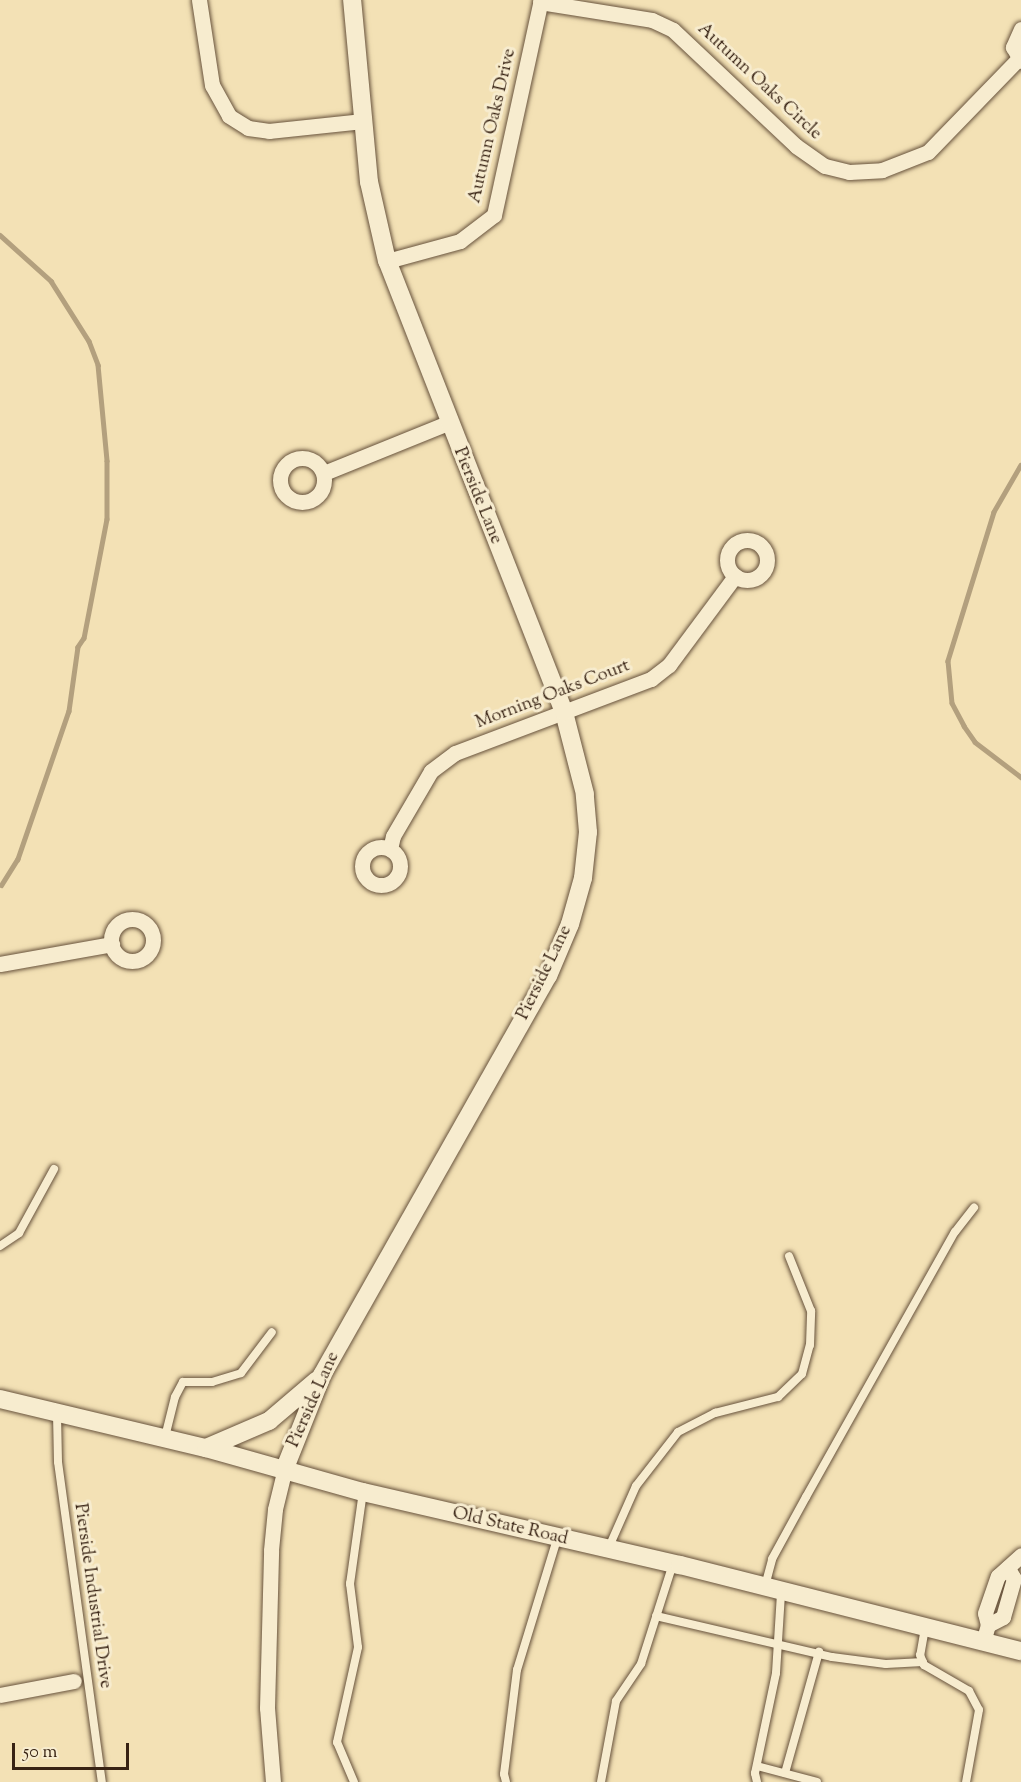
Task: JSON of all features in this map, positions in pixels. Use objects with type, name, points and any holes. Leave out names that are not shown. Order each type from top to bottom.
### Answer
[{"type":"street","points":[[199,0],[212,85],[229,116],[248,128],[269,131],[362,122]]},
{"type":"street","name":"Pierside Lane","points":[[273,1782],[267,1708],[271,1550],[275,1509],[285,1468],[322,1375],[548,976],[570,924],[583,878],[588,832],[585,794],[564,712],[448,423],[387,261],[369,182],[352,0]]},
{"type":"street","name":"Autumn Oaks Circle","points":[[540,1],[652,20],[673,30],[796,146],[825,166],[849,172],[882,170],[928,152],[1020,60],[1013,47],[1021,29]]},
{"type":"street","name":"Autumn Oaks Drive","points":[[387,261],[460,241],[494,215],[540,1]]},
{"type":"street","points":[[324,473],[448,423]]},
{"type":"street","name":"Morning Oaks Court","points":[[390,849],[393,836],[431,771],[455,753],[651,679],[669,665],[735,576]]},
{"type":"street","points":[[0,964],[112,944]]},
{"type":"street","points":[[206,1448],[269,1421],[322,1375]]},
{"type":"street","name":"Old State Road","points":[[0,1399],[285,1468],[363,1492],[672,1564],[925,1628],[985,1634],[1021,1652]]},
{"type":"street","points":[[985,1634],[985,1613],[998,1576],[1021,1555]]},
{"type":"street","points":[[0,1695],[74,1681]]},
{"type":"lane","points":[[0,1246],[19,1233],[54,1170]]},
{"type":"lane","points":[[757,1782],[757,1766],[776,1673],[777,1643],[772,1591],[772,1559],[955,1232],[974,1208]]},
{"type":"lane","points":[[609,1549],[636,1486],[678,1432],[715,1413],[778,1397],[802,1374],[810,1345],[810,1311],[789,1256]]},
{"type":"lane","points":[[165,1439],[175,1396],[183,1382],[212,1382],[241,1373],[272,1332]]},
{"type":"lane","name":"Pierside Industrial Drive","points":[[57,1414],[58,1462],[102,1782]]},
{"type":"lane","points":[[354,1782],[337,1742],[358,1647],[350,1584],[363,1492]]},
{"type":"lane","points":[[506,1782],[504,1774],[518,1670],[557,1539]]},
{"type":"lane","points":[[601,1782],[616,1701],[641,1664],[672,1564]]},
{"type":"lane","points":[[656,1616],[819,1652],[886,1664],[923,1662]]},
{"type":"lane","points":[[925,1628],[920,1655],[923,1662],[969,1691],[979,1710],[966,1782]]},
{"type":"lane","points":[[785,1773],[819,1652]]},
{"type":"lane","points":[[757,1766],[817,1782]]},
{"type":"waterway","points":[[0,235],[51,281],[89,341],[98,365],[107,461],[107,519],[84,638],[78,647],[69,711],[18,859],[2,885]]},
{"type":"waterway","points":[[1021,465],[994,512],[948,661],[952,703],[964,726],[975,742],[1021,777]]}]
